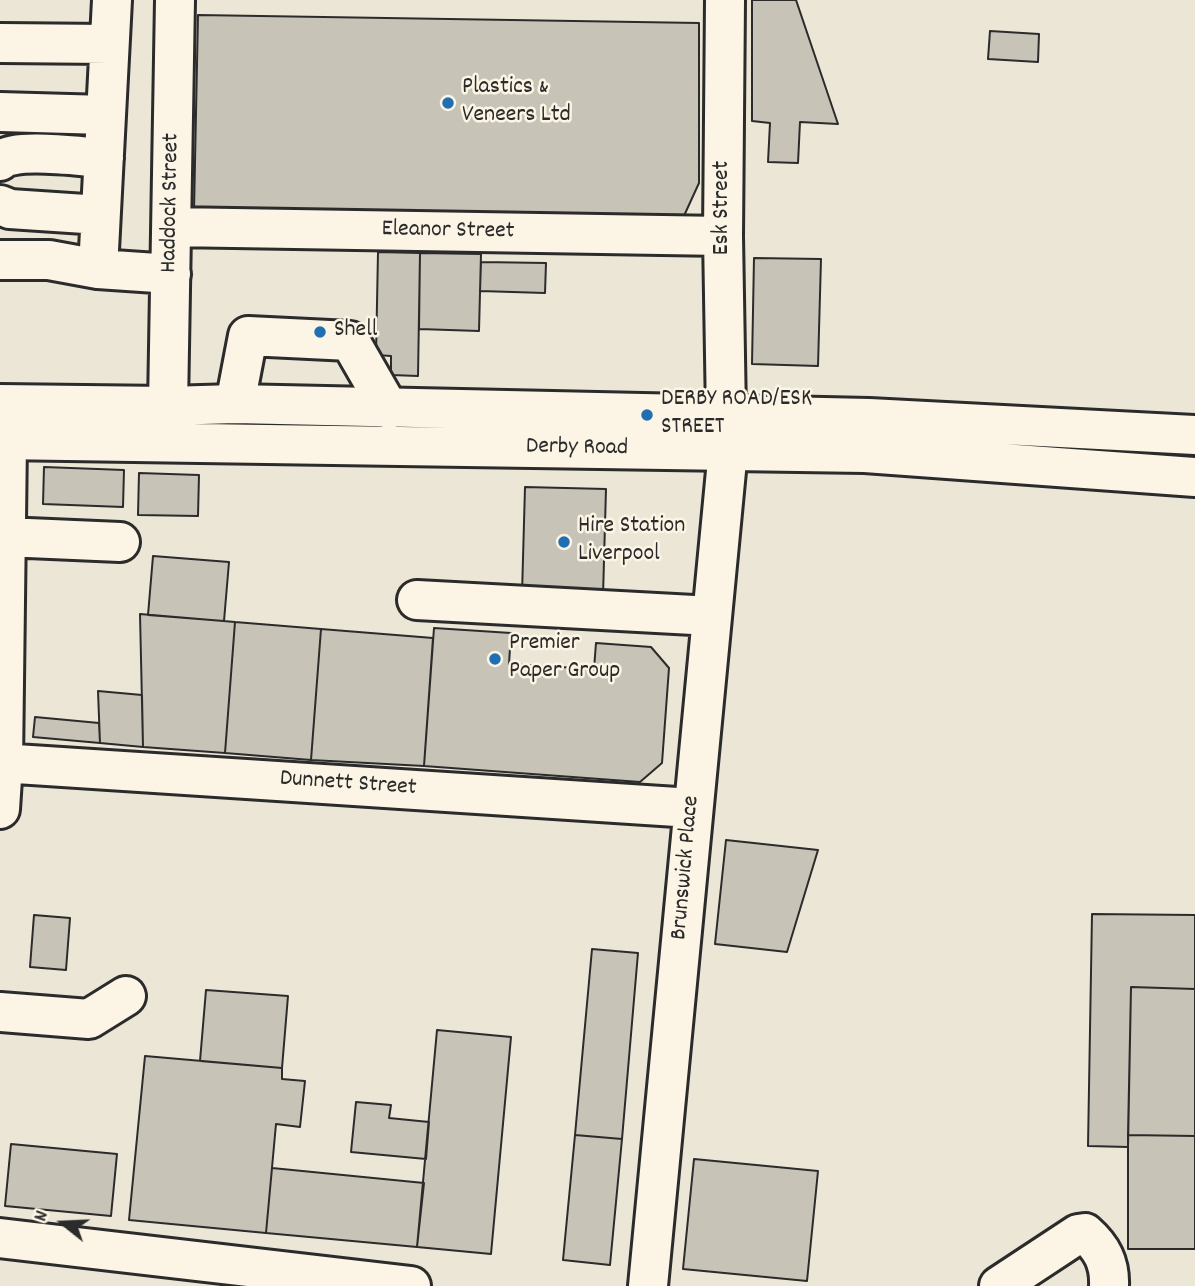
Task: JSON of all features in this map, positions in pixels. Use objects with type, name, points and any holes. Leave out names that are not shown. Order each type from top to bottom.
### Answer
[{"type":"main road","points":[[98,269],[112,0]]},
{"type":"main road","name":"Haddock Street","points":[[168,406],[175,0]]},
{"type":"main road","name":"Esk Street","points":[[724,0],[723,236],[727,433]]},
{"type":"main road","points":[[0,43],[109,44]]},
{"type":"main road","points":[[0,112],[105,115]]},
{"type":"main road","points":[[0,161],[6,155],[21,153],[104,159]]},
{"type":"main road","points":[[0,205],[9,209],[100,215]]},
{"type":"main road","name":"Eleanor Street","points":[[172,227],[723,236]]},
{"type":"main road","points":[[0,260],[49,260],[98,269],[171,274]]},
{"type":"main road","points":[[234,404],[248,336],[350,341],[389,409]]},
{"type":"main road","name":"Derby Road","points":[[2,428],[168,406],[234,404],[389,409],[727,433],[865,453],[1195,477]]},
{"type":"main road","name":"Derby Road","points":[[2,428],[727,433],[869,418],[1195,435]]},
{"type":"main road","points":[[0,809],[5,537],[2,428]]},
{"type":"main road","name":"Brunswick Place","points":[[648,1286],[727,433]]},
{"type":"main road","points":[[5,537],[120,541]]},
{"type":"main road","points":[[417,600],[712,616]]},
{"type":"main road","name":"Dunnett Street","points":[[1,763],[692,808]]},
{"type":"main road","points":[[0,1012],[89,1019],[126,996]]},
{"type":"main road","points":[[999,1286],[1078,1234],[1085,1233],[1102,1251],[1110,1270],[1109,1286]]},
{"type":"main road","points":[[0,1238],[411,1286]]},
{"type":"shaded area","points":[[0,0],[1195,0],[1195,435],[0,404]]},
{"type":"shaded area","points":[[0,440],[1195,477],[1195,1286],[0,1286]]},
{"type":"building","points":[[752,0],[796,0],[838,124],[800,122],[798,163],[768,162],[770,123],[752,121]]},
{"type":"building","name":"Plastics & Veneers Ltd","points":[[198,15],[699,23],[699,183],[683,218],[194,211]]},
{"type":"building","points":[[990,31],[1039,34],[1038,62],[988,59]]},
{"type":"building","points":[[378,252],[420,253],[418,376],[391,375],[391,356],[376,355]]},
{"type":"building","points":[[420,253],[481,254],[479,331],[419,329]]},
{"type":"building","points":[[754,258],[821,259],[818,366],[752,364]]},
{"type":"building","points":[[481,262],[546,263],[545,293],[480,291]]},
{"type":"building","points":[[44,467],[124,470],[123,507],[43,504]]},
{"type":"building","points":[[139,473],[199,475],[198,516],[138,515]]},
{"type":"building","name":"Hire Station Liverpool","points":[[525,487],[606,489],[603,596],[522,594]]},
{"type":"building","points":[[153,556],[229,562],[224,621],[148,615]]},
{"type":"building","points":[[140,614],[235,622],[225,753],[143,747]]},
{"type":"building","points":[[235,622],[321,629],[311,760],[225,753]]},
{"type":"building","points":[[434,628],[511,633],[509,664],[594,669],[596,643],[651,647],[669,668],[662,763],[640,782],[424,766]]},
{"type":"building","points":[[321,629],[433,638],[424,766],[311,760]]},
{"type":"building","points":[[98,691],[142,695],[143,747],[100,743]]},
{"type":"building","points":[[35,717],[99,723],[100,743],[33,737]]},
{"type":"building","points":[[726,840],[818,850],[787,952],[715,944]]},
{"type":"building","points":[[1092,914],[1195,915],[1195,989],[1131,987],[1128,1147],[1088,1146]]},
{"type":"building","points":[[34,915],[70,918],[66,970],[30,967]]},
{"type":"building","points":[[592,949],[638,953],[622,1139],[575,1135]]},
{"type":"building","points":[[1131,987],[1195,989],[1195,1136],[1128,1135]]},
{"type":"building","points":[[206,990],[288,996],[282,1068],[200,1061]]},
{"type":"building","points":[[437,1030],[511,1037],[491,1254],[417,1247]]},
{"type":"building","points":[[145,1056],[282,1068],[282,1079],[305,1081],[300,1127],[276,1124],[266,1233],[129,1220]]},
{"type":"building","points":[[356,1102],[391,1105],[389,1118],[429,1122],[426,1159],[351,1152]]},
{"type":"building","points":[[575,1135],[622,1139],[610,1265],[563,1260]]},
{"type":"building","points":[[1128,1135],[1195,1136],[1195,1249],[1128,1249]]},
{"type":"building","points":[[11,1144],[117,1154],[111,1216],[5,1206]]},
{"type":"building","points":[[694,1159],[818,1171],[807,1281],[683,1269]]},
{"type":"building","points":[[272,1168],[424,1183],[417,1247],[266,1233]]},
{"type":"place","name":"Plastics & Veneers Ltd","points":[[448,103]]},
{"type":"place","name":"Shell","points":[[320,332]]},
{"type":"place","name":"DERBY ROAD/ESK STREET","points":[[647,415]]},
{"type":"place","name":"Hire Station Liverpool","points":[[564,542]]},
{"type":"place","name":"Premier Paper Group","points":[[495,659]]}]
